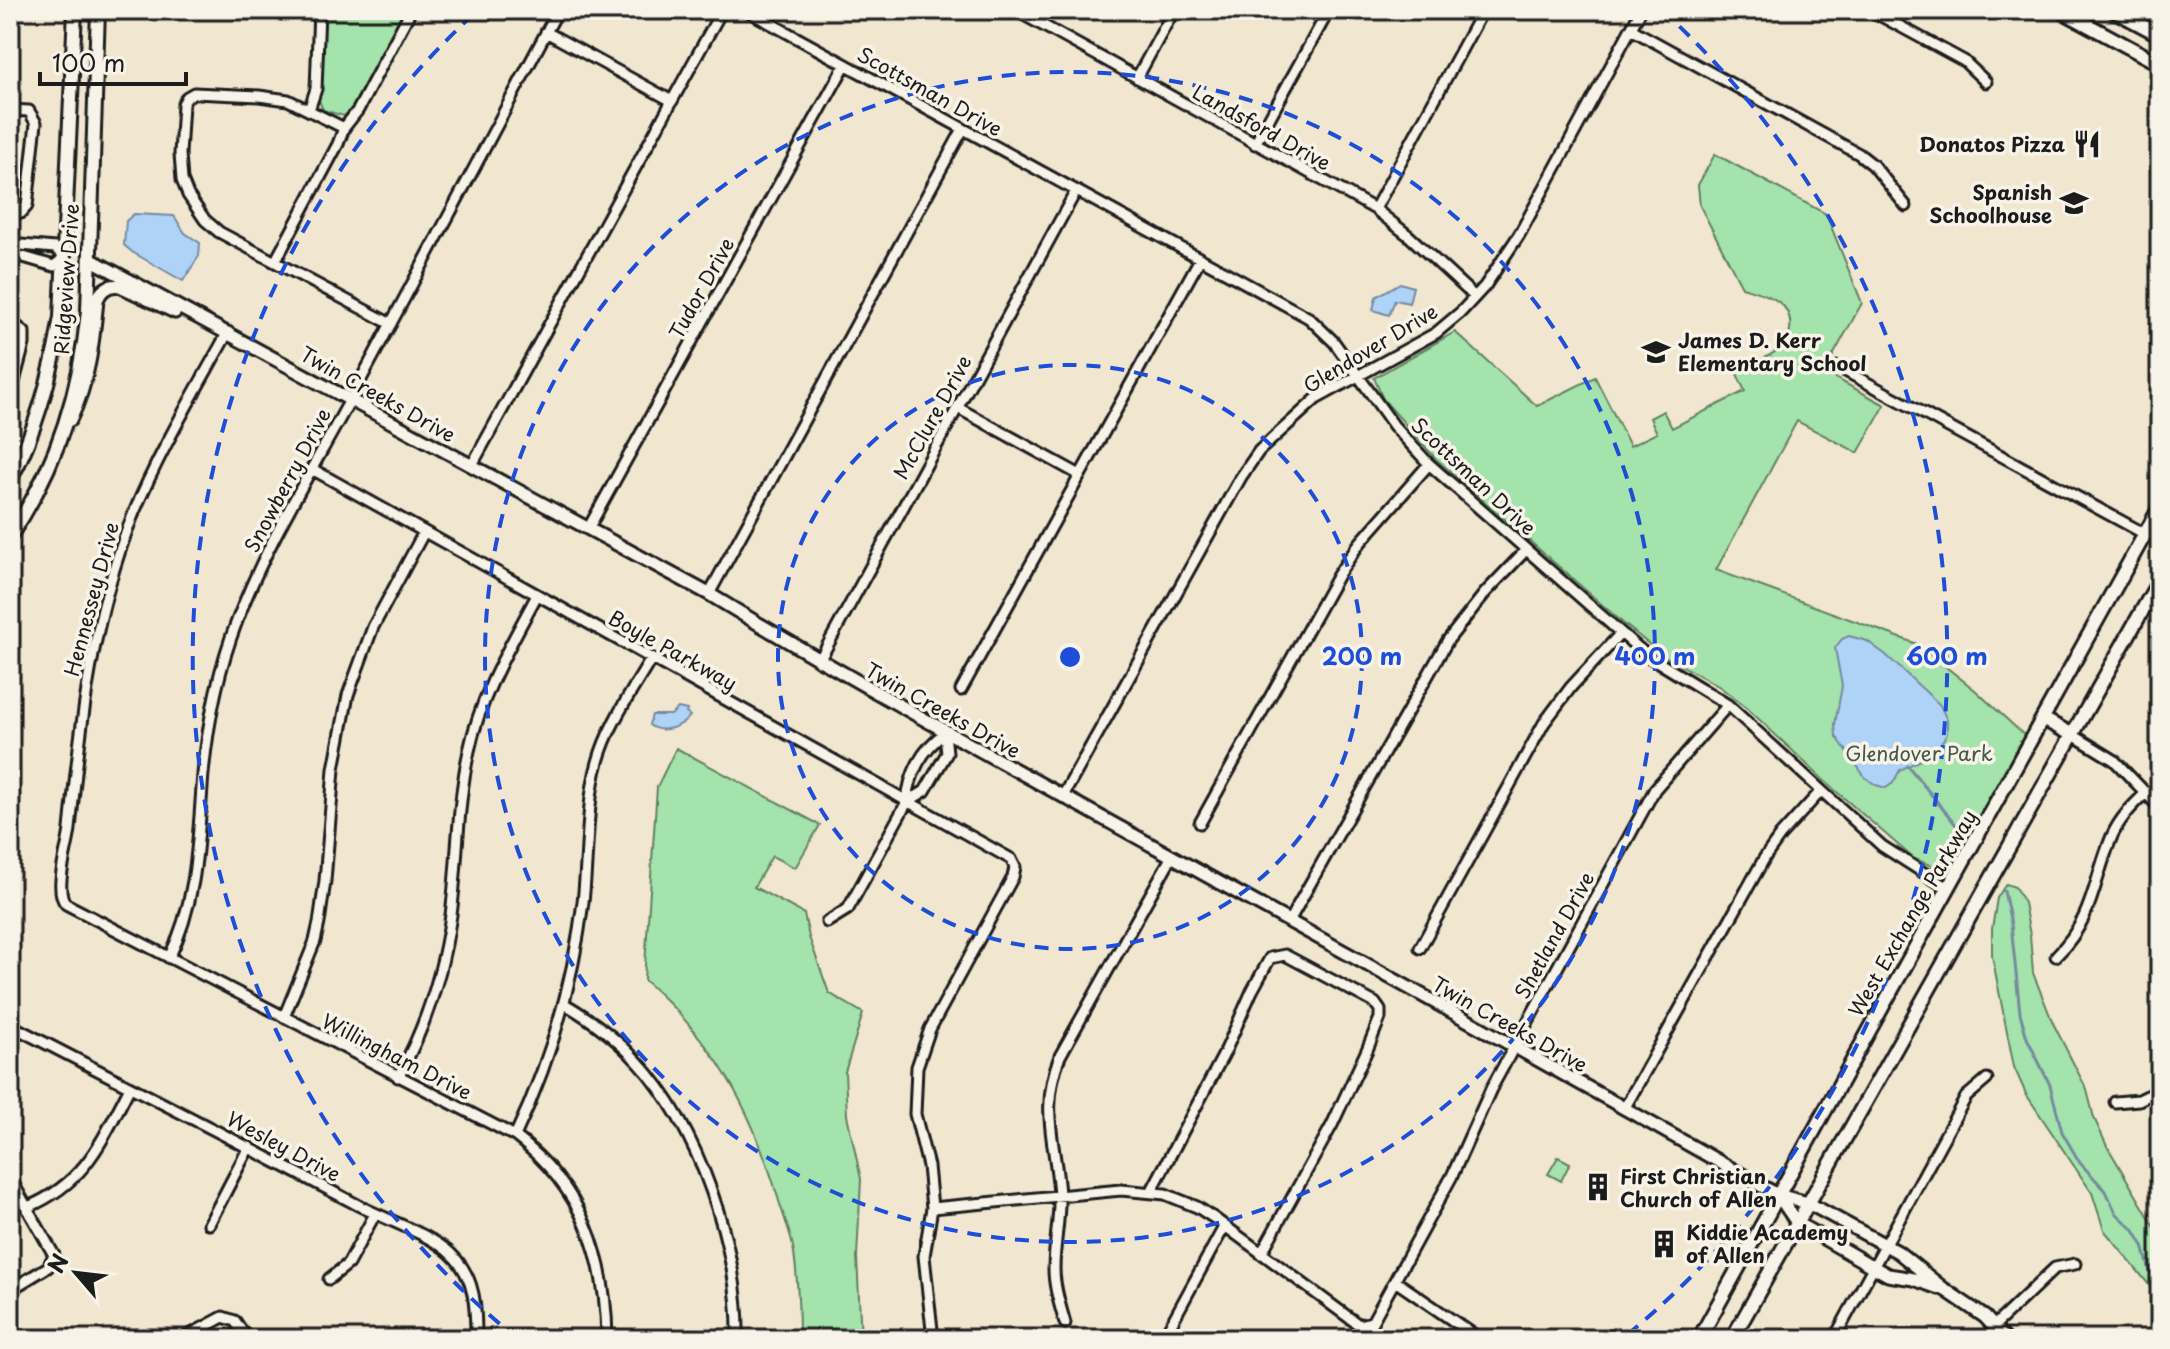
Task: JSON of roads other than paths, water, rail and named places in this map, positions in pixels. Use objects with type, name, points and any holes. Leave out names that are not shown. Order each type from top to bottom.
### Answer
[{"type":"main road","name":"Ridgeview Drive","points":[[10,480],[33,430],[47,386],[59,328],[65,257],[75,10]]},
{"type":"main road","name":"Ridgeview Drive","points":[[10,536],[37,492],[59,442],[82,361],[88,311],[98,10]]},
{"type":"main road","points":[[2060,10],[2160,64]]},
{"type":"main road","points":[[2113,10],[2154,32],[2137,52]]},
{"type":"main road","points":[[65,257],[90,259]]},
{"type":"main road","name":"West Exchange Parkway","points":[[1699,1339],[2160,507]]},
{"type":"main road","points":[[1732,1339],[2160,579]]},
{"type":"main road","points":[[2043,719],[2073,735]]},
{"type":"street","points":[[309,110],[316,89],[319,10]]},
{"type":"street","points":[[275,262],[344,128],[358,110],[411,10]]},
{"type":"street","name":"Snowberry Drive","points":[[169,958],[186,916],[194,877],[204,771],[221,666],[256,577],[558,10]]},
{"type":"street","points":[[472,465],[722,10]]},
{"type":"street","name":"Scottsman Drive","points":[[746,10],[1309,318],[1334,342],[1394,426],[1429,464],[1657,663],[1728,705],[1882,846],[1949,889]]},
{"type":"street","name":"Landsford Drive","points":[[1015,10],[1026,13],[1375,209],[1475,297]]},
{"type":"street","points":[[1137,78],[1174,10]]},
{"type":"street","points":[[1255,144],[1329,10]]},
{"type":"street","points":[[1375,209],[1483,10]]},
{"type":"street","name":"Glendover Drive","points":[[1063,796],[1241,477],[1259,451],[1316,399],[1436,333],[1475,297],[1501,265],[1519,235],[1641,10]]},
{"type":"street","points":[[1870,10],[1964,61],[1986,82]]},
{"type":"street","points":[[1631,29],[1859,154],[1873,165],[1906,206]]},
{"type":"street","points":[[546,32],[672,101]]},
{"type":"street","name":"Tudor Drive","points":[[588,529],[845,65]]},
{"type":"street","points":[[344,128],[288,100],[194,93],[183,104],[182,180],[205,220],[219,232],[391,324]]},
{"type":"street","points":[[10,110],[29,111],[36,123],[27,206],[21,213],[10,214]]},
{"type":"street","points":[[709,594],[963,129]]},
{"type":"street","name":"McClure Drive","points":[[819,661],[1076,191]]},
{"type":"street","points":[[10,244],[55,248],[65,257],[54,266],[10,253]]},
{"type":"street","name":"Twin Creeks Drive","points":[[90,259],[709,594],[945,733],[1172,856],[1778,1195],[1808,1203],[1885,1244],[1971,1307],[2005,1339]]},
{"type":"street","points":[[961,690],[1200,259]]},
{"type":"street","points":[[59,442],[80,399],[90,361],[97,300],[106,289],[120,286],[197,323],[223,330]]},
{"type":"street","points":[[10,321],[24,332],[24,344],[10,397]]},
{"type":"street","name":"Hennessey Drive","points":[[60,896],[59,887],[69,846],[86,682],[113,573],[151,475],[223,330]]},
{"type":"street","points":[[1838,367],[2145,534]]},
{"type":"street","points":[[958,408],[1080,475]]},
{"type":"street","points":[[1200,823],[1338,575],[1359,544],[1429,464]]},
{"type":"street","name":"Boyle Parkway","points":[[312,469],[1005,855],[1014,864],[1013,877],[930,1029],[917,1067],[915,1114],[928,1166],[932,1208]]},
{"type":"street","points":[[284,1017],[315,941],[319,923],[334,769],[348,695],[373,627],[424,532]]},
{"type":"street","points":[[1289,921],[1448,640],[1485,593],[1526,550]]},
{"type":"street","points":[[398,1077],[420,1031],[444,955],[468,756],[479,710],[537,595]]},
{"type":"street","points":[[1420,948],[1544,723],[1571,687],[1621,633]]},
{"type":"street","points":[[515,1136],[533,1099],[565,1004],[580,927],[597,763],[616,719],[651,659]]},
{"type":"street","name":"Shetland Drive","points":[[1261,1254],[1359,1325],[1368,1325],[1375,1319],[1452,1176],[1491,1089],[1655,789],[1728,705]]},
{"type":"street","points":[[827,922],[848,909],[907,802],[909,781],[930,743],[945,733],[947,753],[925,791],[907,802]]},
{"type":"street","points":[[2073,735],[2114,760],[2160,808]]},
{"type":"street","points":[[1624,1109],[1765,857],[1821,791]]},
{"type":"street","points":[[2056,956],[2083,924],[2116,828],[2147,792]]},
{"type":"street","points":[[1065,1323],[1056,1291],[1054,1269],[1059,1197],[1048,1119],[1049,1094],[1055,1069],[1172,856]]},
{"type":"street","name":"Willingham Drive","points":[[60,896],[66,904],[515,1136],[551,1167],[581,1211],[599,1264],[607,1339]]},
{"type":"street","points":[[933,1339],[924,1256],[932,1208],[1121,1190],[1151,1192],[1165,1194],[1197,1207],[1261,1254],[1332,1125],[1381,1014],[1375,1003],[1285,955],[1266,961],[1225,1052],[1151,1192]]},
{"type":"street","points":[[565,1004],[605,1031],[638,1062],[679,1120],[713,1194],[723,1229],[732,1266],[738,1339]]},
{"type":"street","name":"Wesley Drive","points":[[18,1029],[440,1245],[461,1265],[474,1296],[476,1339]]},
{"type":"street","points":[[1834,1339],[1966,1097],[1987,1079]]},
{"type":"street","points":[[28,1207],[48,1198],[85,1168],[130,1087]]},
{"type":"street","points":[[2115,1102],[2139,1100],[2160,1090]]},
{"type":"street","points":[[209,1224],[249,1147]]},
{"type":"street","points":[[10,1178],[53,1250],[53,1260],[48,1267],[10,1290]]},
{"type":"street","name":"Twin Creeks Drive","points":[[1778,1195],[1797,1223],[1874,1268],[1888,1275],[1914,1279],[1944,1289]]},
{"type":"street","points":[[329,1279],[348,1264],[375,1214]]},
{"type":"street","points":[[1163,1339],[1224,1227]]},
{"type":"street","points":[[1994,1326],[2055,1268],[2075,1264]]},
{"type":"street","points":[[1395,1281],[1480,1339]]},
{"type":"street","points":[[182,1339],[217,1319],[229,1318],[240,1325],[247,1339]]},
{"type":"water","points":[[134,214],[174,216],[185,233],[200,243],[199,256],[183,281],[124,245],[126,221]]},
{"type":"water","points":[[1400,283],[1413,287],[1409,303],[1395,300],[1389,315],[1373,310],[1376,297]]},
{"type":"water","points":[[1849,636],[1867,641],[1886,655],[1940,705],[1947,720],[1947,734],[1934,753],[1900,770],[1893,783],[1886,788],[1865,777],[1836,736],[1835,724],[1842,686],[1835,648]]},
{"type":"water","points":[[678,708],[687,710],[690,716],[682,723],[666,729],[649,725],[652,715],[671,715]]},
{"type":"waterway","points":[[1908,766],[1961,831]]},
{"type":"waterway","points":[[2004,891],[2011,924],[2020,1013],[2027,1038],[2050,1085],[2062,1132],[2080,1163],[2106,1191],[2116,1213],[2133,1229],[2143,1246],[2150,1271],[2160,1283]]},
{"type":"place","name":"Donatos Pizza","points":[[2087,144]]},
{"type":"place","name":"Spanish Schoolhouse","points":[[2074,203]]},
{"type":"place","name":"James D. Kerr Elementary School","points":[[1656,352]]},
{"type":"place","name":"First Christian Church of Allen","points":[[1598,1187]]},
{"type":"place","name":"Kiddie Academy of Allen","points":[[1664,1244]]},
{"type":"park label","name":"Glendover Park","points":[[1919,753]]}]
